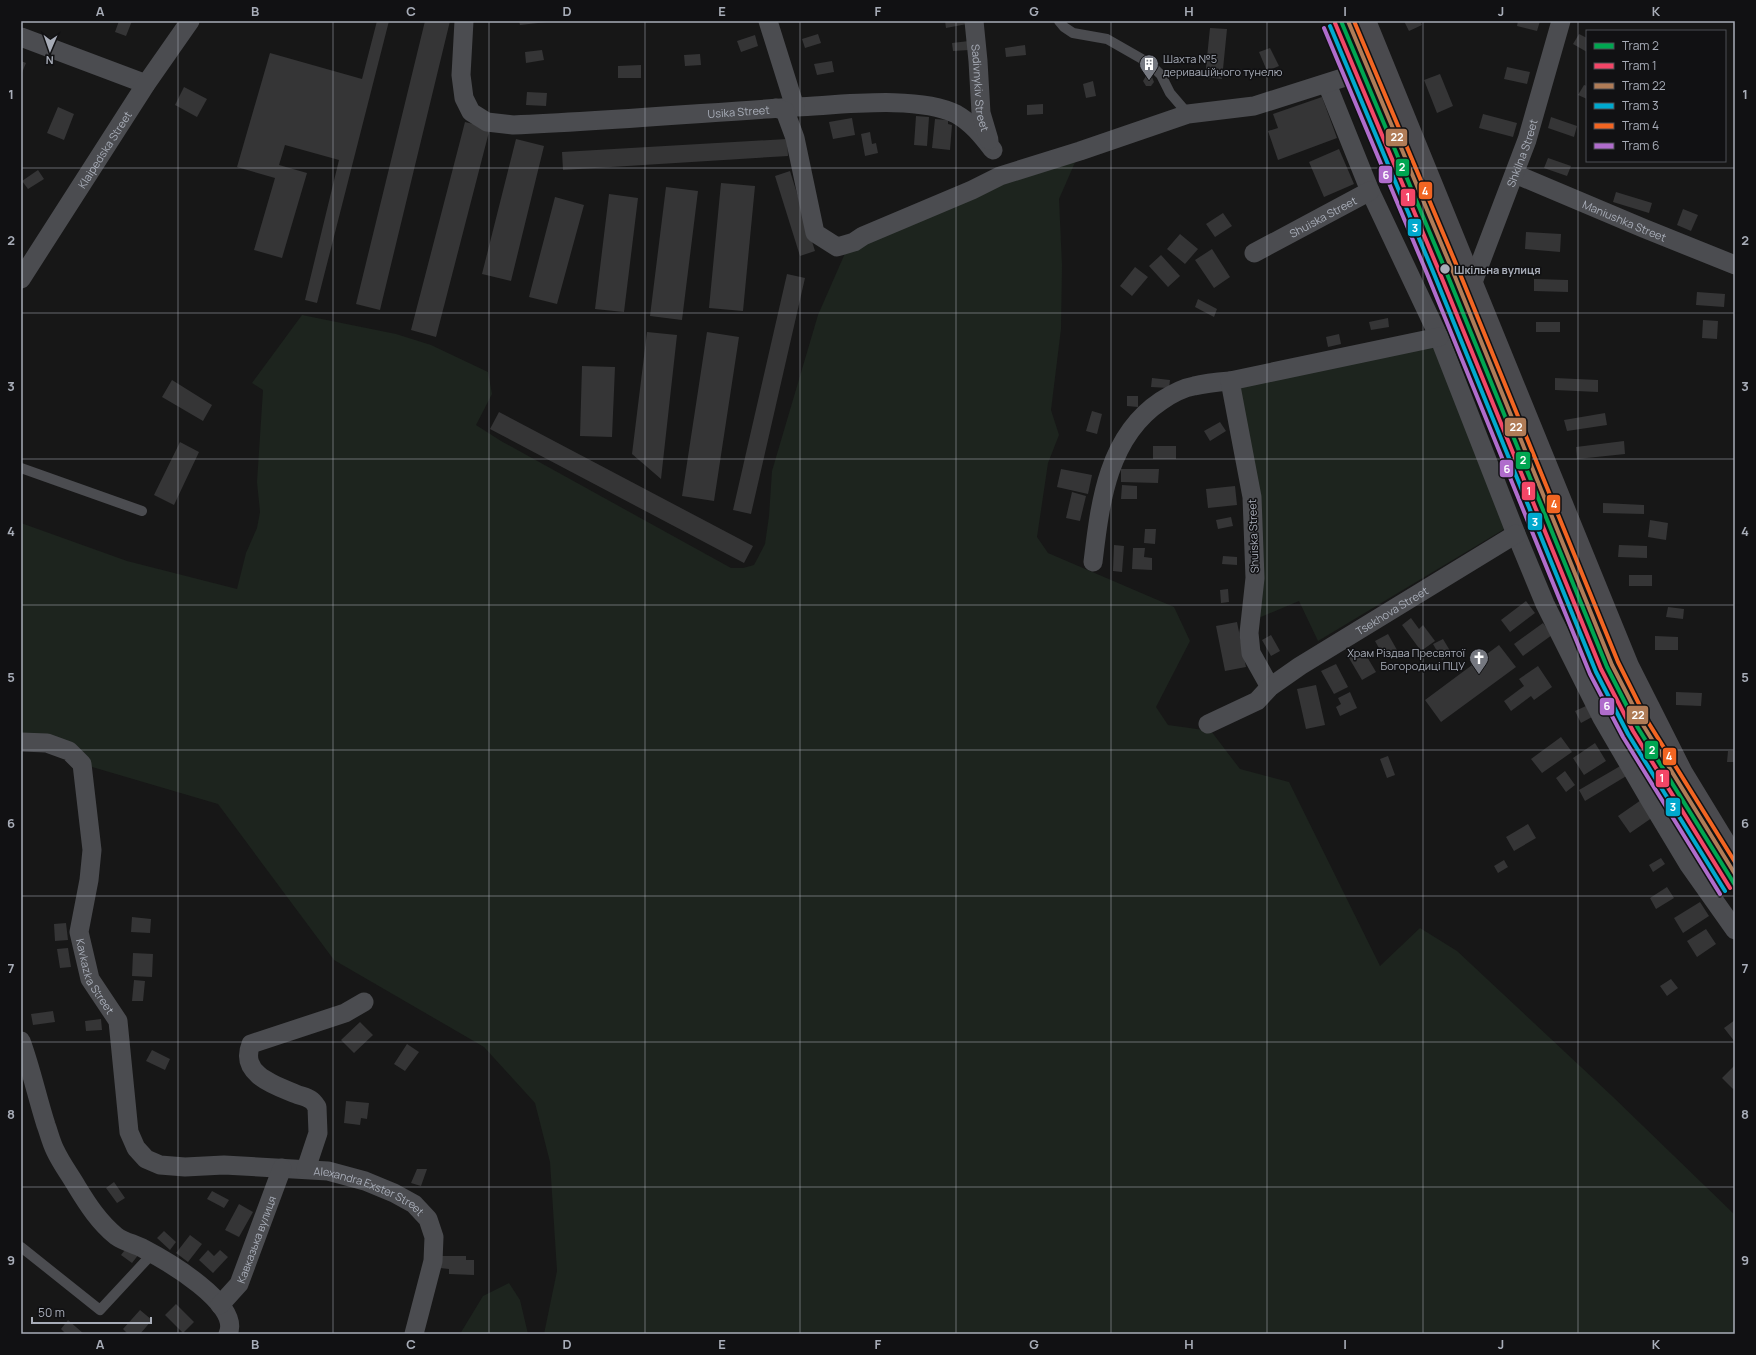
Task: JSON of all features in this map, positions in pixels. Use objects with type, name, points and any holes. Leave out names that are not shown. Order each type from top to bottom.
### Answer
[{"type":"main road","points":[[1365,21],[1473,282],[1628,666],[1682,773],[1735,860]]},
{"type":"street","name":"Klaipedska Street","points":[[21,279],[146,84],[190,21]]},
{"type":"street","name":"Usika Street","points":[[464,21],[461,75],[464,98],[472,112],[487,122],[513,125],[776,108],[891,103],[926,105],[955,114],[972,125],[993,150]]},
{"type":"street","points":[[768,21],[795,108]]},
{"type":"street","name":"Sadivnykiv Street","points":[[974,21],[981,113],[1000,176]]},
{"type":"street","name":"Shkilna Street","points":[[1473,282],[1527,140],[1561,21]]},
{"type":"street","points":[[21,37],[146,84]]},
{"type":"street","points":[[776,108],[785,111],[796,138],[815,233],[837,247],[854,242],[863,236],[972,190],[1000,176],[1080,151],[1188,114],[1254,106],[1383,65]]},
{"type":"street","points":[[1327,84],[1370,190],[1439,337],[1545,604],[1602,718],[1689,865],[1735,930]]},
{"type":"street","name":"Maniushka Street","points":[[1514,174],[1735,265]]},
{"type":"street","name":"Shuiska Street","points":[[1254,253],[1370,190]]},
{"type":"street","points":[[1093,562],[1100,507],[1108,476],[1130,429],[1150,408],[1169,396],[1193,386],[1230,380],[1439,337]]},
{"type":"street","name":"Shuiska Street","points":[[1230,380],[1252,497],[1255,578],[1249,633],[1251,654],[1270,687]]},
{"type":"street","name":"Tsekhova Street","points":[[1208,724],[1257,701],[1270,687],[1300,666],[1516,534]]},
{"type":"street","name":"Kavkazka Street","points":[[21,742],[47,743],[69,751],[82,764],[92,850],[89,880],[79,932],[90,979],[118,1021],[129,1132],[136,1148],[146,1159],[160,1165],[185,1167],[224,1165],[282,1168]]},
{"type":"street","name":"Alexandra Exster Street","points":[[306,1169],[318,1133],[317,1107],[311,1099],[264,1079],[254,1071],[248,1060],[248,1052],[251,1044],[345,1013],[364,1002]]},
{"type":"street","points":[[21,1041],[30,1068],[37,1098],[55,1150],[87,1205],[118,1237],[152,1254],[192,1279],[220,1305],[228,1319],[230,1330],[228,1334]]},
{"type":"street","name":"Alexandra Exster Street","points":[[282,1168],[328,1171],[365,1181],[394,1193],[414,1204],[428,1219],[434,1236],[433,1261],[414,1334]]},
{"type":"street","name":"Кавказька вулиця","points":[[220,1305],[239,1284],[282,1168]]},
{"type":"lane","points":[[1059,21],[1064,27],[1073,33],[1107,39],[1149,63],[1161,75],[1170,93],[1188,114]]},
{"type":"lane","points":[[21,468],[142,511]]},
{"type":"lane","points":[[21,1247],[100,1310],[152,1254]]},
{"type":"shaded area","points":[[1080,151],[1059,199],[1062,265],[1061,329],[1051,410],[1059,435],[1048,463],[1037,537],[1048,553],[1174,607],[1190,641],[1156,707],[1168,725],[1211,731],[1240,769],[1289,782],[1380,966],[1420,928],[1457,951],[1612,1096],[1735,1215],[1735,1334],[544,1334],[557,1271],[550,1162],[535,1103],[484,1047],[334,960],[218,804],[82,764],[21,742],[21,523],[127,561],[237,589],[246,553],[257,528],[260,512],[257,482],[263,390],[252,383],[302,315],[396,334],[431,345],[488,372],[492,394],[476,425],[501,441],[731,568],[743,568],[754,565],[765,544],[769,516],[772,471],[818,315],[846,251]]},
{"type":"shaded area","points":[[1436,343],[1506,528],[1318,641],[1299,601],[1256,619],[1238,384]]},
{"type":"shaded area","points":[[509,1283],[520,1300],[528,1334],[460,1334],[483,1296]]},
{"type":"building","points":[[119,21],[132,21],[126,36],[115,32]]},
{"type":"building","points":[[377,21],[389,21],[317,303],[305,300],[339,160],[285,145],[279,165],[307,173],[282,258],[254,250],[275,178],[237,167],[270,53],[362,79]]},
{"type":"building","points":[[425,21],[450,21],[380,310],[356,304]]},
{"type":"building","points":[[519,21],[547,21],[547,22],[520,25]]},
{"type":"building","points":[[945,21],[966,21],[967,24],[946,28]]},
{"type":"building","points":[[1404,21],[1420,21],[1422,25],[1409,31]]},
{"type":"building","points":[[1518,21],[1540,21],[1537,31],[1517,26]]},
{"type":"building","points":[[1210,28],[1227,29],[1222,79],[1205,77]]},
{"type":"building","points":[[818,34],[821,43],[805,48],[802,39]]},
{"type":"building","points":[[1579,34],[1586,38],[1586,51],[1573,44]]},
{"type":"building","points":[[755,35],[758,46],[741,52],[737,41]]},
{"type":"building","points":[[969,41],[969,50],[953,51],[952,43]]},
{"type":"building","points":[[1025,45],[1026,55],[1006,57],[1005,48]]},
{"type":"building","points":[[1270,48],[1279,66],[1267,71],[1259,52]]},
{"type":"building","points":[[542,50],[544,60],[526,63],[525,52]]},
{"type":"building","points":[[700,54],[701,65],[685,66],[684,55]]},
{"type":"building","points":[[21,61],[26,63],[21,75]]},
{"type":"building","points":[[832,61],[834,72],[817,75],[814,64]]},
{"type":"building","points":[[641,65],[641,78],[618,78],[618,66]]},
{"type":"building","points":[[1507,67],[1530,72],[1527,84],[1504,79]]},
{"type":"building","points":[[1440,74],[1453,106],[1437,113],[1424,80]]},
{"type":"building","name":"Шахта №5 дериваційного тунелю","points":[[1146,76],[1152,77],[1154,82],[1151,86],[1146,86],[1143,81]]},
{"type":"building","points":[[1093,81],[1096,96],[1086,98],[1083,84]]},
{"type":"building","points":[[1584,85],[1586,86],[1586,99],[1578,95]]},
{"type":"building","points":[[184,87],[207,99],[197,117],[175,105]]},
{"type":"building","points":[[527,92],[547,93],[546,106],[526,105]]},
{"type":"building","points":[[1322,97],[1337,138],[1278,160],[1268,131],[1278,128],[1273,114]]},
{"type":"building","points":[[1043,104],[1043,114],[1027,115],[1027,105]]},
{"type":"building","points":[[58,107],[74,114],[64,140],[47,133]]},
{"type":"building","points":[[1483,114],[1517,123],[1513,137],[1479,128]]},
{"type":"building","points":[[916,116],[929,117],[927,146],[914,145]]},
{"type":"building","points":[[1551,117],[1577,126],[1574,137],[1548,128]]},
{"type":"building","points":[[852,118],[855,135],[833,139],[829,122]]},
{"type":"building","points":[[935,119],[948,120],[948,124],[952,125],[950,150],[932,148]]},
{"type":"building","points":[[465,122],[490,128],[436,337],[411,330]]},
{"type":"building","points":[[870,132],[872,144],[876,143],[878,153],[865,156],[861,134]]},
{"type":"building","points":[[516,139],[544,146],[511,281],[482,274]]},
{"type":"building","points":[[787,139],[788,156],[563,170],[562,152]]},
{"type":"building","points":[[1339,149],[1354,184],[1324,197],[1309,162]]},
{"type":"building","points":[[1548,158],[1571,166],[1567,176],[1544,168]]},
{"type":"building","points":[[38,170],[44,179],[28,189],[22,181]]},
{"type":"building","points":[[790,171],[815,251],[800,256],[775,176]]},
{"type":"building","points":[[721,183],[755,186],[743,311],[709,308]]},
{"type":"building","points":[[666,187],[698,191],[682,320],[650,316]]},
{"type":"building","points":[[1616,192],[1652,203],[1649,213],[1613,202]]},
{"type":"building","points":[[609,194],[638,198],[624,312],[595,309]]},
{"type":"building","points":[[555,197],[584,205],[557,304],[529,297]]},
{"type":"building","points":[[1683,209],[1698,215],[1691,231],[1677,225]]},
{"type":"building","points":[[1223,213],[1232,226],[1215,237],[1206,224]]},
{"type":"building","points":[[1526,232],[1561,234],[1560,252],[1525,249]]},
{"type":"building","points":[[1180,234],[1198,249],[1185,264],[1167,249]]},
{"type":"building","points":[[1212,249],[1230,277],[1214,288],[1195,260]]},
{"type":"building","points":[[1161,255],[1180,276],[1168,287],[1149,266]]},
{"type":"building","points":[[1135,267],[1148,277],[1132,296],[1120,286]]},
{"type":"building","points":[[787,274],[805,278],[751,514],[733,510]]},
{"type":"building","points":[[1534,279],[1568,280],[1568,292],[1534,291]]},
{"type":"building","points":[[1697,292],[1725,294],[1724,307],[1696,305]]},
{"type":"building","points":[[1198,299],[1217,309],[1214,317],[1195,307]]},
{"type":"building","points":[[1388,318],[1389,327],[1371,330],[1369,322]]},
{"type":"building","points":[[1703,320],[1718,321],[1717,339],[1702,338]]},
{"type":"building","points":[[1536,322],[1560,322],[1560,332],[1536,332]]},
{"type":"building","points":[[647,332],[677,335],[661,479],[632,454]]},
{"type":"building","points":[[707,332],[739,337],[714,501],[682,496]]},
{"type":"building","points":[[1339,334],[1341,344],[1328,347],[1326,337]]},
{"type":"building","points":[[582,366],[615,367],[612,437],[580,436]]},
{"type":"building","points":[[1152,378],[1170,380],[1169,388],[1151,387]]},
{"type":"building","points":[[1555,378],[1598,380],[1598,392],[1555,390]]},
{"type":"building","points":[[172,380],[212,405],[203,421],[162,397]]},
{"type":"building","points":[[1127,396],[1138,396],[1138,407],[1127,406]]},
{"type":"building","points":[[1092,411],[1102,414],[1097,434],[1086,431]]},
{"type":"building","points":[[499,412],[753,546],[744,563],[490,429]]},
{"type":"building","points":[[1605,413],[1607,425],[1567,431],[1564,420]]},
{"type":"building","points":[[1220,422],[1226,431],[1210,441],[1204,431]]},
{"type":"building","points":[[1624,441],[1625,454],[1577,459],[1576,447]]},
{"type":"building","points":[[180,442],[199,452],[174,505],[154,495]]},
{"type":"building","points":[[1153,446],[1176,446],[1176,459],[1153,459]]},
{"type":"building","points":[[1061,469],[1092,475],[1088,494],[1057,487]]},
{"type":"building","points":[[1121,469],[1159,469],[1158,483],[1121,482]]},
{"type":"building","points":[[1122,485],[1137,486],[1137,499],[1121,499]]},
{"type":"building","points":[[1235,486],[1237,505],[1208,508],[1206,489]]},
{"type":"building","points":[[1072,492],[1086,496],[1080,521],[1066,518]]},
{"type":"building","points":[[1603,503],[1644,505],[1644,514],[1603,513]]},
{"type":"building","points":[[1231,517],[1233,526],[1218,529],[1216,520]]},
{"type":"building","points":[[1650,520],[1668,523],[1666,540],[1648,537]]},
{"type":"building","points":[[1145,529],[1156,529],[1155,544],[1144,543]]},
{"type":"building","points":[[1114,545],[1124,546],[1122,572],[1113,571]]},
{"type":"building","points":[[1619,545],[1647,546],[1647,558],[1618,557]]},
{"type":"building","points":[[1133,548],[1145,548],[1144,557],[1152,558],[1152,570],[1132,569]]},
{"type":"building","points":[[1223,556],[1237,557],[1237,565],[1222,564]]},
{"type":"building","points":[[1629,575],[1652,575],[1652,586],[1629,586]]},
{"type":"building","points":[[1228,589],[1229,602],[1221,603],[1220,590]]},
{"type":"building","points":[[1526,601],[1535,613],[1510,632],[1501,620]]},
{"type":"building","points":[[1668,607],[1684,609],[1683,619],[1666,617]]},
{"type":"building","points":[[1411,618],[1419,629],[1423,625],[1435,641],[1421,651],[1402,625]]},
{"type":"building","points":[[1237,622],[1246,667],[1225,671],[1216,626]]},
{"type":"building","points":[[1543,623],[1552,635],[1523,656],[1514,644]]},
{"type":"building","points":[[1388,634],[1397,650],[1384,657],[1375,641]]},
{"type":"building","points":[[1271,635],[1280,651],[1271,656],[1262,640]]},
{"type":"building","points":[[1655,636],[1678,637],[1678,650],[1655,650]]},
{"type":"building","points":[[1443,639],[1452,654],[1442,660],[1433,644]]},
{"type":"building","points":[[1499,645],[1516,667],[1441,722],[1425,700]]},
{"type":"building","points":[[1363,650],[1376,672],[1362,680],[1349,658]]},
{"type":"building","points":[[1336,664],[1348,687],[1334,694],[1321,671]]},
{"type":"building","points":[[1538,666],[1552,687],[1534,700],[1531,696],[1511,711],[1504,701],[1524,686],[1519,679]]},
{"type":"building","points":[[1316,685],[1325,725],[1306,729],[1297,689]]},
{"type":"building","points":[[1350,692],[1357,708],[1340,716],[1336,707],[1341,704],[1338,698]]},
{"type":"building","points":[[1676,692],[1702,693],[1701,706],[1676,705]]},
{"type":"building","points":[[1586,706],[1592,717],[1581,723],[1575,711]]},
{"type":"building","points":[[1561,737],[1572,752],[1542,773],[1531,759]]},
{"type":"building","points":[[1595,743],[1606,761],[1584,775],[1573,758]]},
{"type":"building","points":[[1728,751],[1735,751],[1735,762],[1727,762]]},
{"type":"building","points":[[1388,756],[1395,775],[1387,778],[1380,759]]},
{"type":"building","points":[[1622,765],[1628,775],[1585,801],[1579,790]]},
{"type":"building","points":[[1565,771],[1575,785],[1566,792],[1556,778]]},
{"type":"building","points":[[1644,798],[1656,815],[1630,833],[1618,816]]},
{"type":"building","points":[[1528,824],[1536,838],[1514,851],[1506,837]]},
{"type":"building","points":[[1661,858],[1665,864],[1653,872],[1649,865]]},
{"type":"building","points":[[1504,860],[1508,867],[1498,873],[1494,866]]},
{"type":"building","points":[[1667,887],[1674,898],[1656,909],[1650,898]]},
{"type":"building","points":[[1700,902],[1709,916],[1683,933],[1674,918]]},
{"type":"building","points":[[132,917],[151,919],[150,933],[131,932]]},
{"type":"building","points":[[66,923],[68,940],[55,941],[54,924]]},
{"type":"building","points":[[1706,929],[1716,944],[1697,957],[1687,941]]},
{"type":"building","points":[[68,948],[71,967],[60,968],[57,949]]},
{"type":"building","points":[[133,953],[153,954],[152,977],[132,976]]},
{"type":"building","points":[[1671,979],[1678,988],[1667,996],[1660,986]]},
{"type":"building","points":[[134,980],[145,981],[143,1001],[132,1001]]},
{"type":"building","points":[[53,1011],[55,1022],[33,1025],[31,1014]]},
{"type":"building","points":[[101,1019],[102,1030],[86,1031],[85,1021]]},
{"type":"building","points":[[1735,1020],[1735,1042],[1724,1028]]},
{"type":"building","points":[[360,1022],[373,1035],[354,1053],[341,1040]]},
{"type":"building","points":[[407,1044],[419,1052],[405,1071],[394,1064]]},
{"type":"building","points":[[152,1050],[170,1059],[165,1070],[146,1061]]},
{"type":"building","points":[[1735,1065],[1735,1087],[1733,1089],[1722,1078]]},
{"type":"building","points":[[346,1101],[369,1103],[367,1119],[361,1118],[360,1125],[344,1123]]},
{"type":"building","points":[[417,1169],[427,1169],[421,1186],[411,1183]]},
{"type":"building","points":[[114,1182],[125,1198],[117,1203],[106,1188]]},
{"type":"building","points":[[212,1191],[229,1200],[224,1208],[207,1199]]},
{"type":"building","points":[[239,1204],[253,1212],[239,1237],[225,1230]]},
{"type":"building","points":[[164,1231],[176,1242],[170,1250],[157,1238]]},
{"type":"building","points":[[190,1235],[202,1244],[188,1262],[176,1253]]},
{"type":"building","points":[[128,1246],[139,1254],[132,1263],[121,1255]]},
{"type":"building","points":[[208,1250],[214,1256],[220,1250],[228,1257],[213,1273],[199,1260]]},
{"type":"building","points":[[440,1256],[466,1256],[466,1260],[474,1260],[474,1275],[449,1274],[449,1269],[440,1268]]},
{"type":"building","points":[[176,1304],[194,1322],[183,1333],[165,1315]]},
{"type":"building","points":[[140,1310],[152,1320],[140,1334],[128,1334],[123,1329]]},
{"type":"building","points":[[68,1320],[84,1334],[66,1334],[61,1329]]},
{"type":"tram line","name":"2","points":[[1341,21],[1445,269],[1607,667],[1638,728],[1735,885]]},
{"type":"tram line","name":"22","points":[[1348,21],[1451,267],[1612,665],[1643,725],[1735,874]]},
{"type":"tram line","name":"4","points":[[1354,21],[1456,264],[1618,662],[1648,722],[1735,862]]},
{"type":"tram line","name":"1","points":[[1335,23],[1439,271],[1601,669],[1633,731],[1730,888]]},
{"type":"tram line","name":"3","points":[[1330,26],[1434,274],[1596,672],[1628,734],[1725,891]]},
{"type":"tram line","name":"6","points":[[1324,28],[1428,276],[1590,674],[1623,737],[1720,894]]},
{"type":"place","name":"Шахта №5 дериваційного тунелю","points":[[1149,81]]},
{"type":"place","name":"Шкільна вулиця","points":[[1445,269]]},
{"type":"place","name":"Храм Різдва Пресвятої Богородиці ПЦУ","points":[[1479,675]]}]
